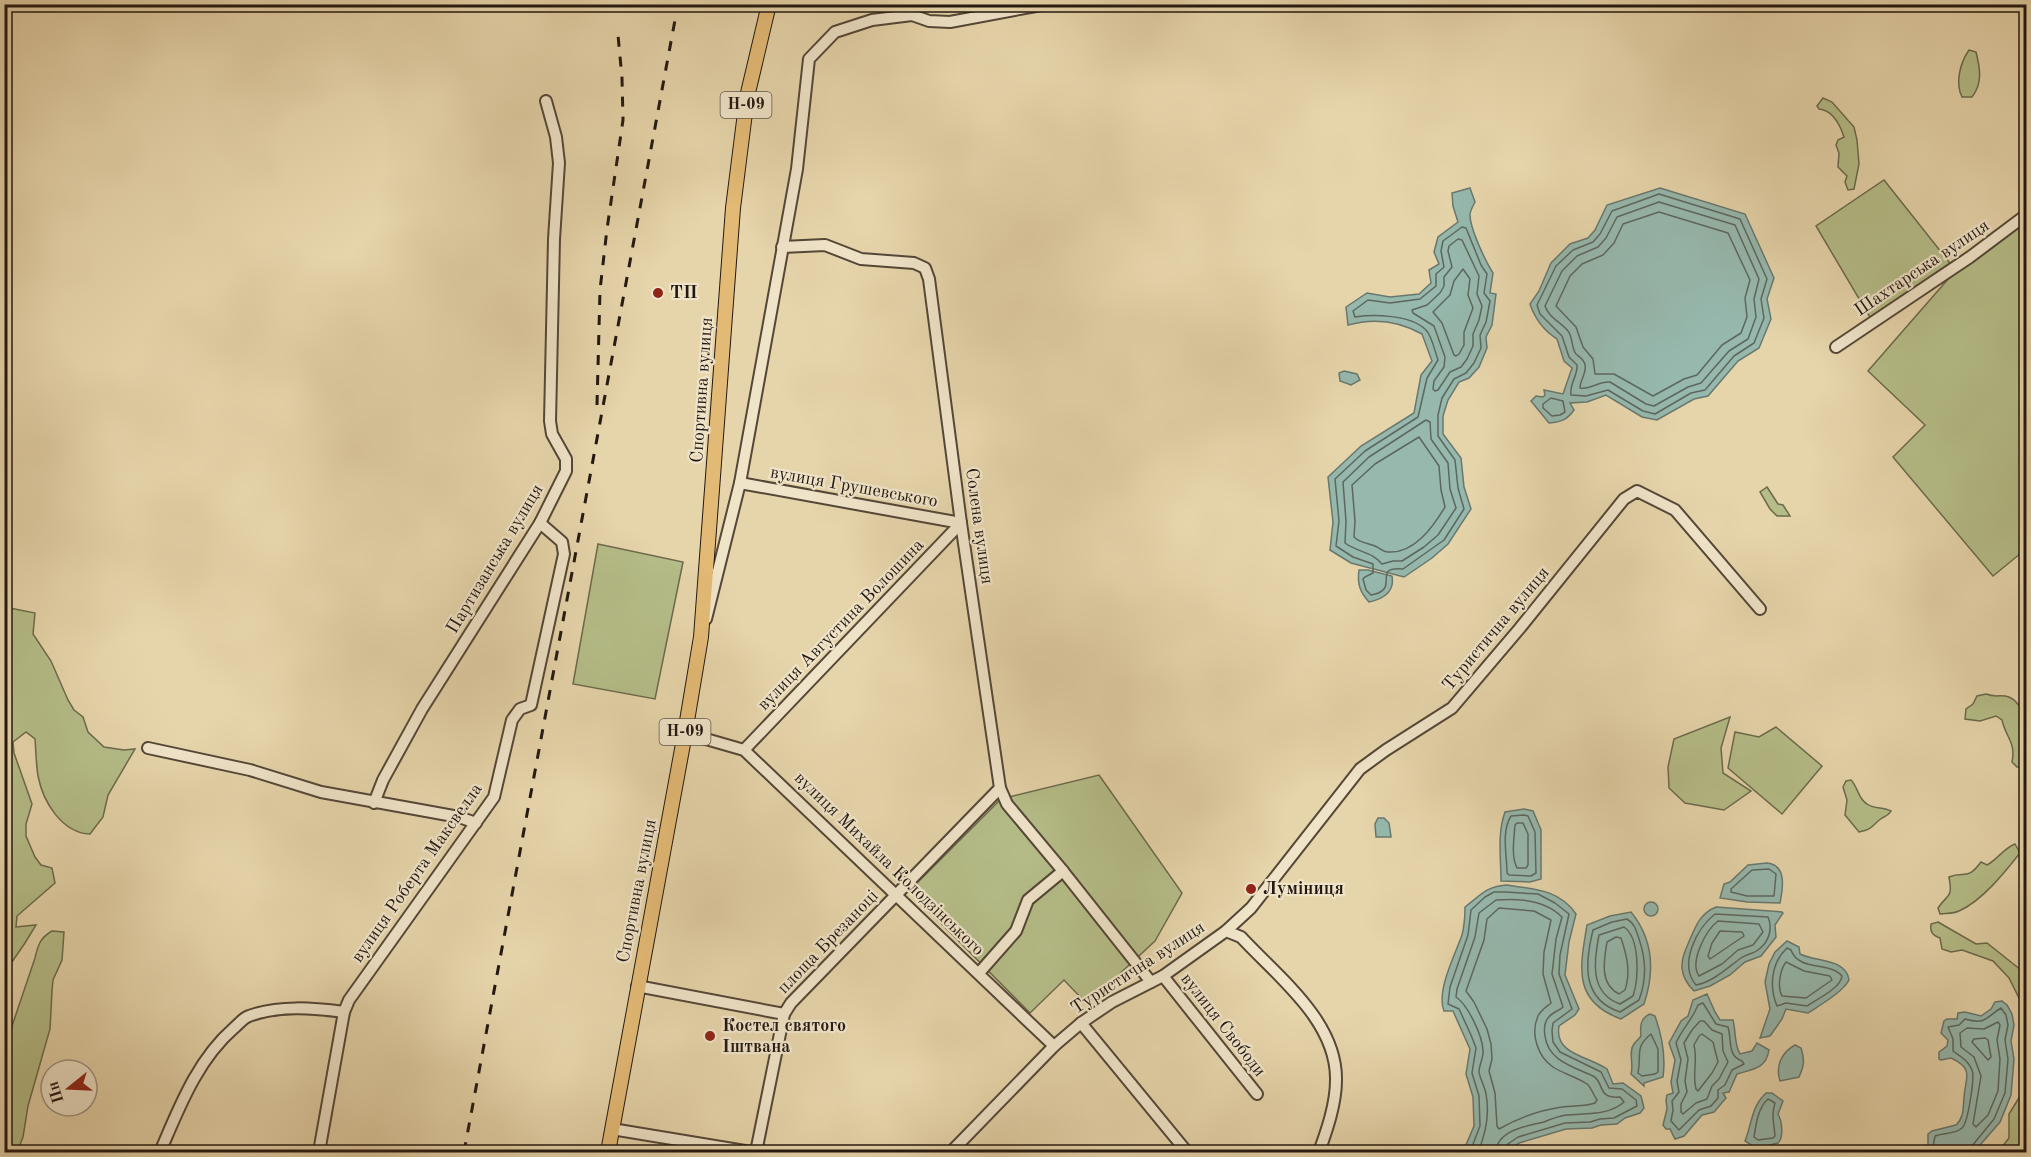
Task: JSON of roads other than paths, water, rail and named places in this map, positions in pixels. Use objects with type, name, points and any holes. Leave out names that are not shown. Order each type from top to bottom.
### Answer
[{"type":"main road","name":"Спортивна вулиця","points":[[608,1152],[701,637],[733,208],[747,97],[769,4]]},
{"type":"street","name":"Спортивна вулиця","points":[[701,637],[740,483],[797,169],[808,59],[835,32],[872,20],[912,15],[929,21],[950,22],[1047,4]]},
{"type":"street","name":"Партизанська вулиця","points":[[374,803],[383,780],[422,709],[540,523],[566,471],[566,459],[552,434],[550,421],[554,239],[559,163],[556,136],[546,101]]},
{"type":"street","name":"Шахтарська вулиця","points":[[1836,347],[1970,257],[2026,215]]},
{"type":"street","name":"Солена вулиця","points":[[782,247],[825,245],[861,259],[914,263],[925,268],[929,279],[961,523],[1000,788]]},
{"type":"street","name":"вулиця Грушевського","points":[[740,483],[961,523]]},
{"type":"street","name":"Туристична вулиця","points":[[951,1152],[1054,1046],[1081,1023],[1112,1002],[1163,976],[1226,931],[1251,908],[1360,769],[1452,708],[1520,628],[1623,499],[1637,491],[1675,510],[1760,609]]},
{"type":"street","name":"вулиця Роберта Максвелла","points":[[319,1152],[344,1012],[349,1000],[494,797],[512,720],[520,708],[531,705],[564,554],[562,542],[540,523]]},
{"type":"street","name":"вулиця Августина Волошина","points":[[744,750],[961,523]]},
{"type":"street","name":"вулиця Михайла Колодзінського","points":[[685,733],[744,750],[1054,1046]]},
{"type":"street","points":[[148,748],[250,770],[321,792],[459,817],[476,823]]},
{"type":"street","points":[[897,894],[1000,788],[1007,804],[1151,982]]},
{"type":"street","points":[[979,973],[1016,932],[1028,900],[1063,871]]},
{"type":"street","name":"площа Брезаноці","points":[[756,1152],[784,1014],[791,1003],[897,894]]},
{"type":"street","points":[[1226,931],[1241,937],[1309,1009],[1325,1031],[1333,1057],[1336,1080],[1326,1134],[1319,1152]]},
{"type":"street","name":"вулиця Свободи","points":[[1163,976],[1257,1094]]},
{"type":"street","name":"площа Брезаноці","points":[[638,986],[784,1014]]},
{"type":"street","points":[[160,1152],[190,1084],[218,1042],[247,1017],[280,1008],[314,1008],[344,1012]]},
{"type":"street","points":[[1081,1023],[1187,1152]]},
{"type":"street","points":[[612,1129],[751,1152]]},
{"type":"water","points":[[1470,188],[1475,202],[1470,213],[1471,221],[1479,245],[1493,273],[1490,293],[1496,294],[1492,325],[1486,337],[1487,348],[1479,367],[1469,378],[1459,382],[1448,400],[1443,416],[1443,434],[1461,458],[1464,487],[1471,509],[1448,544],[1404,577],[1351,563],[1330,550],[1333,522],[1328,477],[1361,446],[1414,413],[1421,375],[1432,361],[1422,334],[1404,326],[1386,322],[1348,325],[1346,307],[1367,293],[1390,297],[1419,294],[1431,283],[1429,270],[1439,264],[1434,252],[1438,237],[1458,222],[1452,193]]},
{"type":"water","points":[[1660,188],[1745,214],[1774,278],[1767,299],[1771,319],[1759,348],[1738,361],[1708,396],[1694,399],[1657,420],[1642,417],[1606,395],[1587,402],[1570,403],[1574,410],[1569,416],[1549,423],[1531,401],[1536,396],[1543,397],[1544,390],[1563,394],[1572,368],[1564,361],[1557,339],[1540,324],[1530,304],[1539,291],[1551,263],[1570,244],[1588,238],[1595,230],[1607,205]]},
{"type":"water","points":[[1344,371],[1357,374],[1360,380],[1351,385],[1340,381],[1339,373]]},
{"type":"water","points":[[1359,570],[1392,576],[1390,590],[1383,597],[1369,602],[1360,588]]},
{"type":"water","points":[[1524,809],[1533,811],[1541,830],[1541,879],[1530,882],[1501,881],[1500,837],[1505,812]]},
{"type":"water","points":[[1378,818],[1384,818],[1389,823],[1391,837],[1376,837],[1375,824]]},
{"type":"water","points":[[1767,863],[1778,868],[1781,873],[1780,903],[1720,898],[1724,884],[1730,882],[1748,865]]},
{"type":"water","points":[[1506,885],[1536,889],[1554,895],[1562,899],[1576,914],[1569,942],[1565,975],[1579,1009],[1575,1015],[1559,1026],[1559,1036],[1567,1049],[1574,1054],[1607,1069],[1613,1084],[1623,1083],[1641,1096],[1644,1108],[1640,1113],[1625,1118],[1617,1124],[1566,1129],[1519,1143],[1507,1152],[1463,1152],[1474,1126],[1473,1097],[1466,1074],[1470,1049],[1453,1011],[1444,1011],[1442,994],[1447,973],[1462,935],[1465,907],[1488,890]]},
{"type":"water","points":[[1648,902],[1654,902],[1658,909],[1654,916],[1648,916],[1644,912],[1644,906]]},
{"type":"water","points":[[1716,907],[1783,913],[1775,925],[1776,937],[1761,956],[1745,962],[1730,975],[1710,986],[1694,991],[1683,974],[1683,956],[1698,922],[1705,913]]},
{"type":"water","points":[[1631,912],[1648,944],[1650,980],[1644,1004],[1621,1019],[1605,1012],[1594,1003],[1587,992],[1583,981],[1582,955],[1587,925],[1610,916]]},
{"type":"water","points":[[1787,941],[1799,947],[1800,954],[1806,957],[1836,964],[1847,973],[1849,980],[1837,994],[1808,1013],[1786,1009],[1770,1036],[1760,1038],[1770,1009],[1765,982],[1769,964],[1775,952]]},
{"type":"water","points":[[1707,994],[1720,1020],[1733,1020],[1740,1054],[1752,1051],[1757,1043],[1769,1050],[1762,1065],[1737,1074],[1729,1092],[1723,1093],[1726,1098],[1714,1112],[1702,1115],[1684,1136],[1675,1139],[1670,1129],[1666,1129],[1663,1125],[1667,1109],[1667,1095],[1673,1093],[1671,1082],[1675,1060],[1669,1043],[1681,1021],[1688,1016],[1693,1000]]},
{"type":"water","points":[[2002,1001],[2012,1014],[2014,1025],[2011,1041],[2014,1059],[2011,1095],[2000,1122],[1974,1152],[1922,1152],[1928,1148],[1928,1134],[1956,1125],[1963,1113],[1966,1070],[1951,1058],[1939,1059],[1939,1052],[1947,1046],[1948,1040],[1941,1033],[1944,1021],[1957,1019],[1958,1013],[1965,1012],[1981,1016],[1991,1009],[1995,1002]]},
{"type":"water","points":[[1650,1014],[1655,1016],[1660,1031],[1664,1069],[1663,1077],[1644,1083],[1644,1086],[1631,1074],[1631,1050],[1641,1036],[1642,1020]]},
{"type":"water","points":[[1795,1045],[1801,1048],[1803,1056],[1801,1073],[1799,1077],[1780,1081],[1778,1070],[1781,1060],[1786,1051]]},
{"type":"water","points":[[1766,1093],[1772,1093],[1783,1101],[1778,1114],[1782,1133],[1778,1143],[1756,1148],[1745,1141],[1757,1104]]},
{"type":"railway","points":[[464,1152],[678,4]]},
{"type":"railway","points":[[597,405],[600,290],[623,120],[618,35]]},
{"type":"place","name":"ТП","points":[[658,293]]},
{"type":"place","name":"Луміниця","points":[[1251,889]]},
{"type":"place","name":"Костел святого Іштвана","points":[[710,1036]]}]
